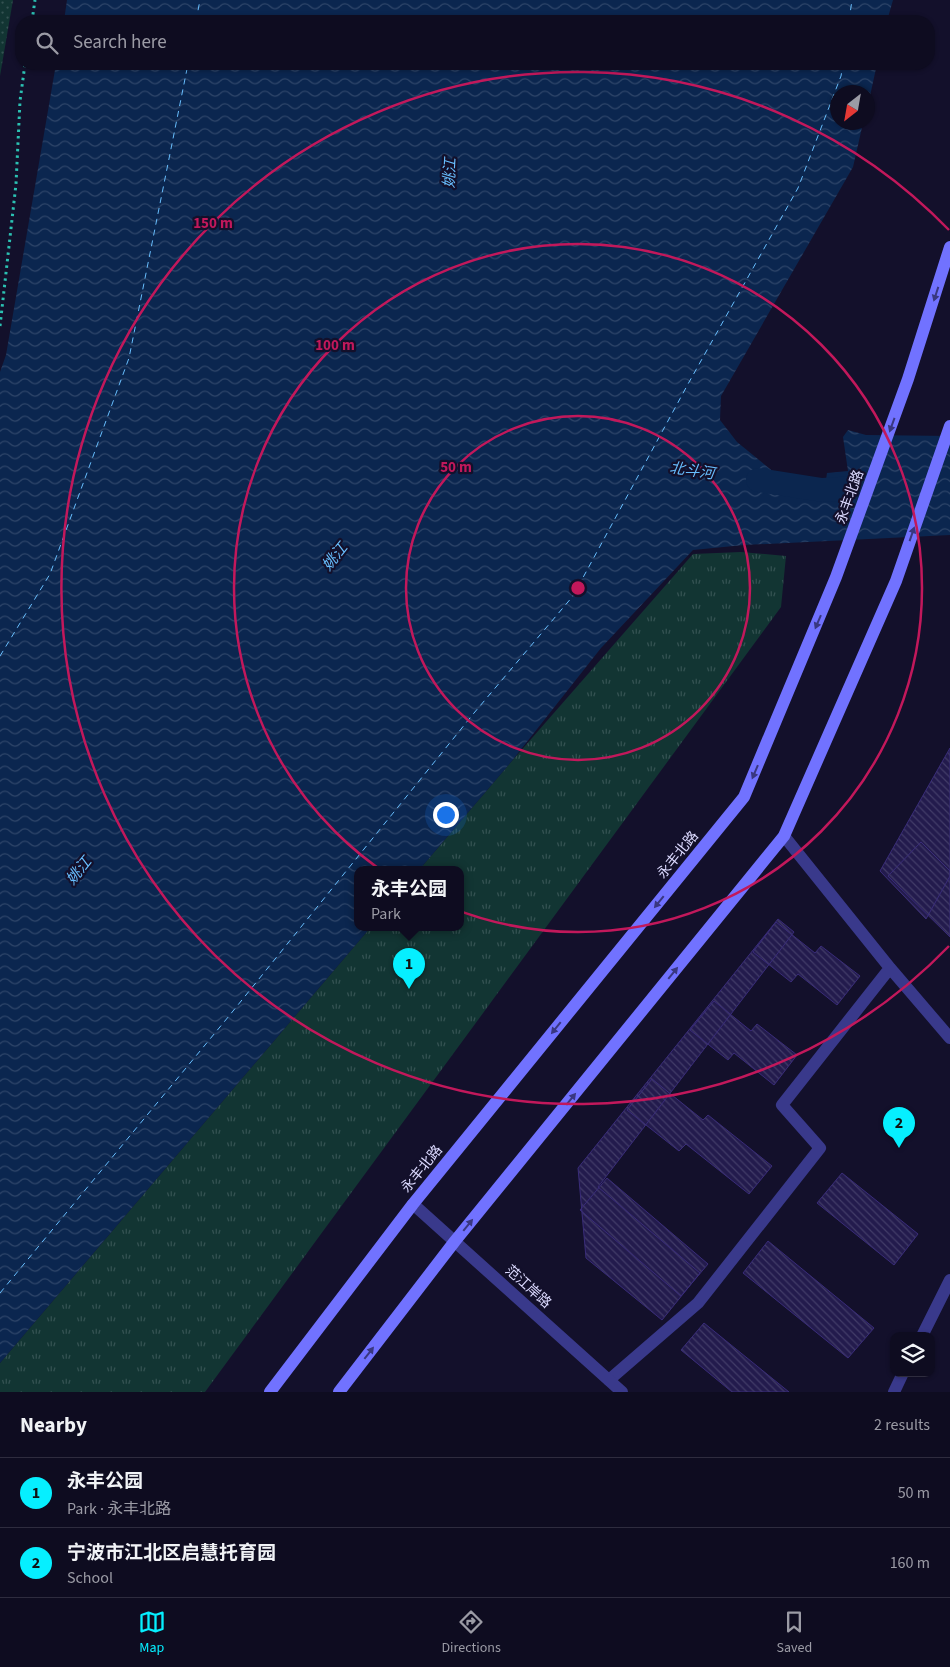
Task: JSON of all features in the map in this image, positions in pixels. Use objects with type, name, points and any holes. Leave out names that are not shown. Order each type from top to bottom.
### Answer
[{"type":"main road","name":"永丰北路","points":[[270,1392],[413,1204],[744,797],[836,577],[908,379],[950,247]]},
{"type":"main road","points":[[339,1392],[455,1241],[784,836],[896,580],[950,426]]},
{"type":"street","points":[[784,836],[890,968],[950,1038]]},
{"type":"street","points":[[609,1380],[698,1303],[820,1148],[782,1105],[890,968]]},
{"type":"street","name":"范江岸路","points":[[413,1204],[622,1392]]},
{"type":"street","points":[[924,1332],[950,1280]]},
{"type":"street","points":[[894,1392],[901,1377]]},
{"type":"path","points":[[33,15],[35,0]]},
{"type":"path","points":[[0,326],[16,184],[20,101],[24,70]]},
{"type":"green space","points":[[0,0],[13,0],[0,76]]},
{"type":"green space","points":[[741,552],[786,556],[781,607],[205,1392],[0,1392],[0,1363],[367,931],[464,931],[464,866],[422,866],[693,554]]},
{"type":"water","points":[[67,0],[893,0],[889,15],[65,15]]},
{"type":"water","name":"姚江","points":[[55,70],[876,70],[872,85],[830,85],[830,130],[861,130],[853,167],[721,396],[720,420],[737,442],[802,495],[820,499],[824,494],[827,473],[848,471],[843,437],[848,430],[866,435],[950,436],[950,535],[744,545],[693,550],[601,648],[511,762],[422,866],[354,866],[354,931],[367,931],[0,1363],[0,372],[6,355]]},
{"type":"building","points":[[950,748],[950,876],[926,919],[880,871]]},
{"type":"building","points":[[921,842],[950,871],[950,937],[888,876]]},
{"type":"building","points":[[778,919],[794,932],[598,1187],[700,1273],[662,1320],[586,1258],[578,1168]]},
{"type":"building","points":[[776,922],[815,953],[821,946],[860,976],[837,1005],[798,974],[791,982],[753,952]]},
{"type":"building","points":[[714,1001],[751,1031],[757,1024],[797,1055],[774,1085],[734,1053],[728,1060],[690,1030]]},
{"type":"building","points":[[652,1079],[703,1120],[708,1115],[772,1166],[749,1194],[686,1144],[679,1151],[627,1110]]},
{"type":"building","points":[[842,1173],[918,1234],[894,1265],[817,1203]]},
{"type":"building","points":[[607,1178],[708,1264],[681,1296],[580,1210]]},
{"type":"building","points":[[768,1241],[874,1328],[848,1358],[743,1273]]},
{"type":"building","points":[[704,1323],[789,1392],[732,1392],[681,1350]]},
{"type":"waterway","name":"北斗河","points":[[758,480],[822,490],[856,488]]},
{"type":"ferry route","points":[[197,15],[200,0]]},
{"type":"ferry route","points":[[850,15],[852,0]]},
{"type":"ferry route","points":[[0,656],[50,574],[129,358],[187,70]]},
{"type":"ferry route","points":[[0,1293],[229,1016],[474,713],[573,596],[688,384],[798,188],[842,70]]},
{"type":"place","name":"永丰公园","points":[[409,989]]},
{"type":"place","name":"宁波市江北区启慧托育园","points":[[899,1148]]}]
